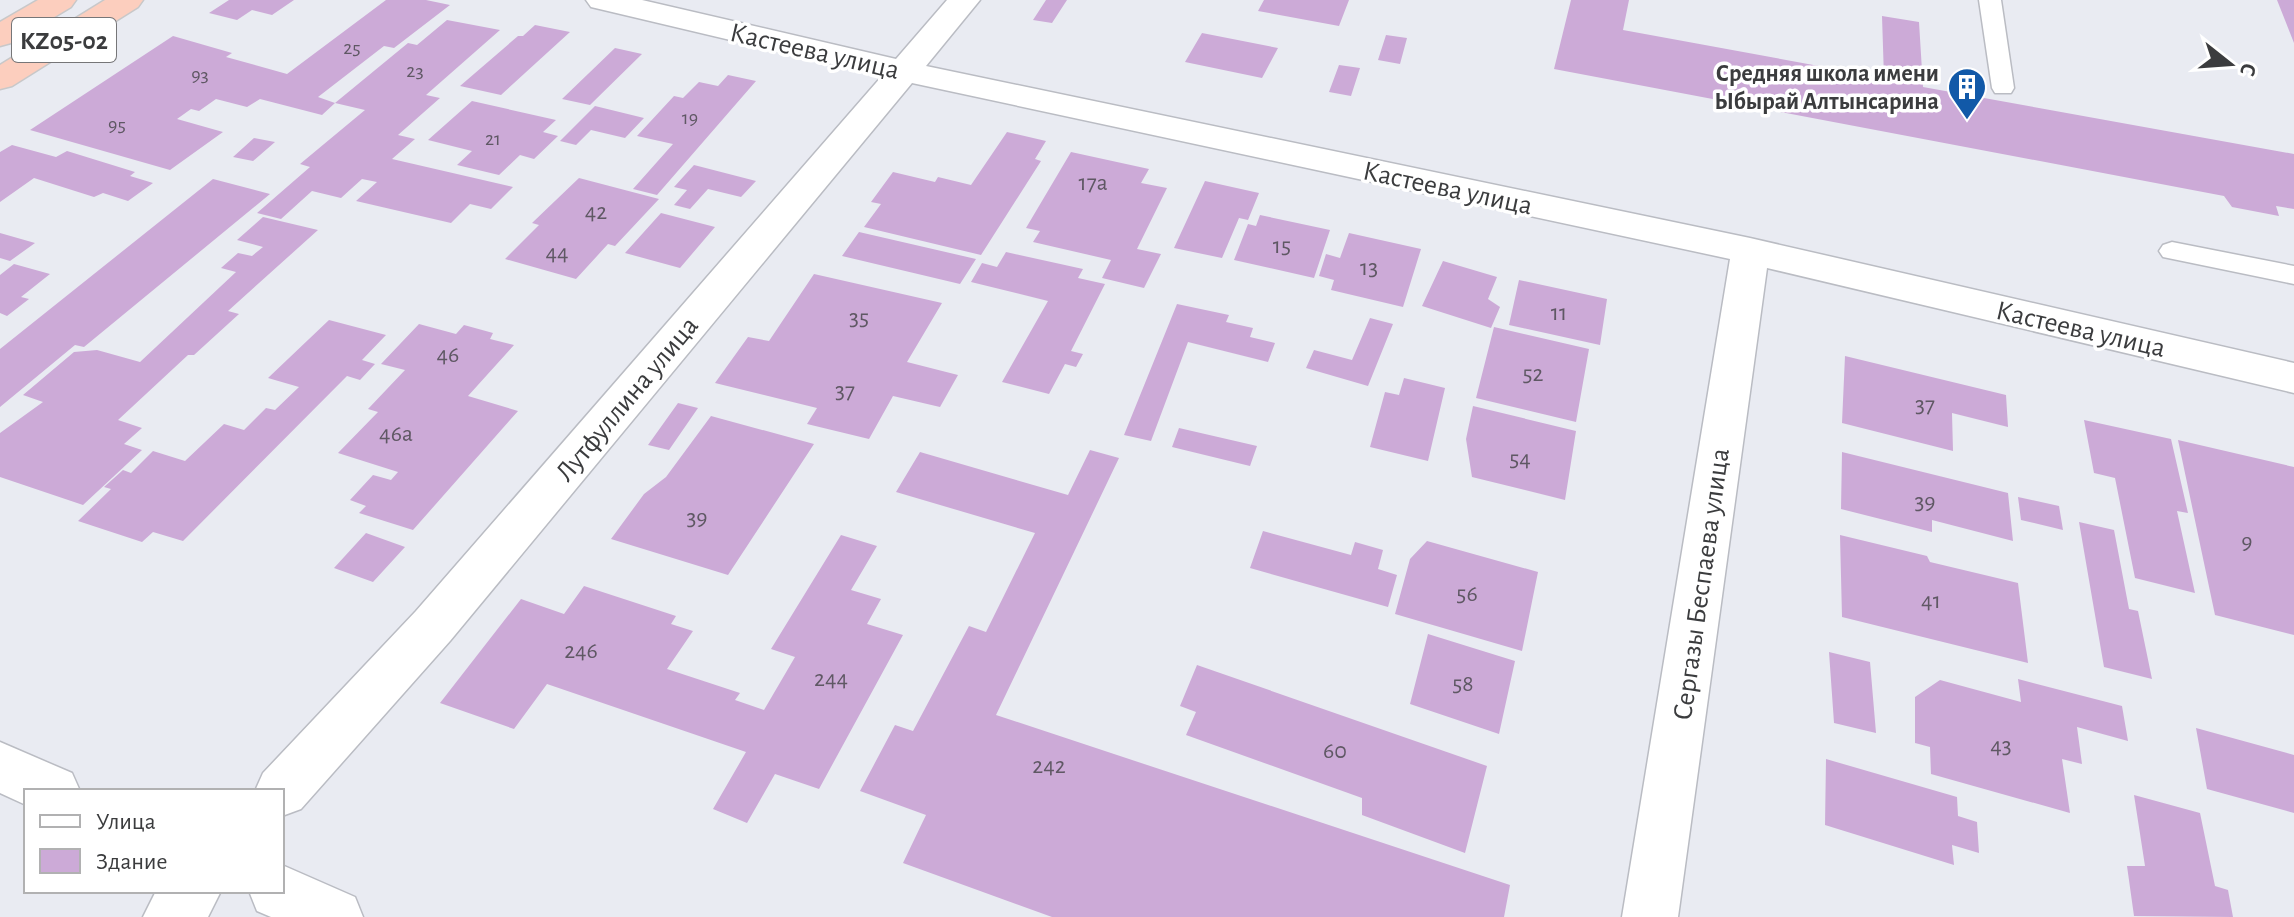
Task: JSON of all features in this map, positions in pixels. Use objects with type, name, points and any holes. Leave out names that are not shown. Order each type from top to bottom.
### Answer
[{"type":"highway","name":"KZ05-02","points":[[0,36],[60,0]]},
{"type":"highway","name":"KZ05-02","points":[[0,79],[127,0]]},
{"type":"street","name":"Кастеева улица","points":[[602,0],[904,71],[1750,251],[2294,378]]},
{"type":"street","name":"Лутфуллина улица","points":[[284,789],[433,626],[964,0]]},
{"type":"street","name":"Сергазы Беспаева улица","points":[[1650,917],[1750,251]]},
{"type":"street","points":[[0,767],[49,789]]},
{"type":"street","points":[[171,917],[191,893]]},
{"type":"street","points":[[281,893],[335,917]]},
{"type":"lane","points":[[1990,0],[2003,88]]},
{"type":"lane","points":[[2172,251],[2294,275]]},
{"type":"building","points":[[229,0],[294,0],[272,15],[252,10],[237,20],[209,13]]},
{"type":"building","points":[[386,0],[426,0],[450,5],[394,48],[384,46],[318,97],[335,103],[322,115],[260,99],[247,107],[216,99],[199,111],[191,109],[177,119],[223,132],[170,170],[30,130],[173,36],[232,53],[226,57],[287,74]]},
{"type":"building","points":[[1046,0],[1067,0],[1052,23],[1033,20]]},
{"type":"building","points":[[1264,0],[1349,0],[1339,26],[1258,11]]},
{"type":"building","name":"Средняя школа имени Ыбырай Алтынсарина","points":[[1571,0],[1629,0],[1623,30],[1884,78],[1882,16],[1919,22],[1923,87],[2294,154],[2294,209],[2276,206],[2279,216],[2232,207],[2224,196],[1554,69]]},
{"type":"building","points":[[2277,0],[2294,0],[2294,43]]},
{"type":"building","points":[[447,20],[500,30],[426,95],[440,98],[398,135],[415,139],[392,159],[513,187],[491,209],[470,204],[451,223],[356,201],[377,182],[362,179],[341,198],[312,191],[281,219],[257,213],[310,167],[300,164],[365,110],[335,103],[408,43],[417,45]]},
{"type":"building","points":[[535,25],[570,32],[501,95],[460,86],[518,36],[523,36]]},
{"type":"building","points":[[1202,33],[1278,48],[1262,78],[1185,62]]},
{"type":"building","points":[[1386,35],[1407,38],[1400,64],[1378,60]]},
{"type":"building","points":[[615,48],[642,54],[590,105],[562,99]]},
{"type":"building","points":[[1339,65],[1360,68],[1351,96],[1329,92]]},
{"type":"building","points":[[728,75],[756,81],[657,195],[633,189],[673,144],[637,136],[674,96],[683,98],[699,82],[718,86]]},
{"type":"building","points":[[472,101],[556,120],[543,132],[558,136],[534,159],[520,155],[499,175],[457,165],[472,151],[428,140]]},
{"type":"building","points":[[595,106],[644,118],[625,138],[591,130],[576,145],[560,141]]},
{"type":"building","points":[[1007,132],[1046,141],[1035,159],[1041,161],[981,255],[864,227],[881,204],[871,202],[893,172],[935,182],[938,177],[971,185]]},
{"type":"building","points":[[254,138],[275,142],[253,161],[233,157]]},
{"type":"building","points":[[12,145],[56,157],[67,151],[135,172],[130,176],[153,183],[128,201],[103,193],[94,197],[34,178],[0,202],[0,152]]},
{"type":"building","points":[[1071,152],[1149,169],[1141,183],[1167,188],[1137,249],[1161,254],[1144,288],[1102,278],[1111,260],[1033,242],[1040,231],[1026,228]]},
{"type":"building","points":[[694,165],[756,181],[741,197],[708,189],[690,209],[674,205],[687,190],[674,187]]},
{"type":"building","points":[[579,178],[659,199],[615,246],[608,244],[576,279],[505,259],[539,225],[532,223]]},
{"type":"building","points":[[213,179],[270,194],[84,347],[75,345],[0,407],[0,349]]},
{"type":"building","points":[[1205,181],[1259,193],[1248,220],[1239,218],[1222,258],[1174,248]]},
{"type":"building","points":[[661,213],[715,227],[680,268],[625,253]]},
{"type":"building","points":[[1260,215],[1330,230],[1314,278],[1234,260],[1248,224],[1256,226]]},
{"type":"building","points":[[263,217],[318,230],[228,311],[239,314],[194,355],[188,355],[118,420],[142,428],[124,444],[142,450],[83,505],[0,477],[0,433],[43,402],[23,395],[74,352],[97,350],[140,362],[236,272],[221,268],[238,253],[252,256],[263,247],[237,240]]},
{"type":"building","points":[[859,232],[976,259],[960,284],[842,256]]},
{"type":"building","points":[[0,233],[35,243],[10,261],[0,258]]},
{"type":"building","points":[[1349,233],[1421,249],[1403,307],[1331,290],[1334,280],[1319,276],[1326,254],[1340,258]]},
{"type":"building","points":[[1006,252],[1083,269],[1078,278],[1105,284],[1071,351],[1083,354],[1076,367],[1065,364],[1049,394],[1002,382],[1048,301],[971,282],[982,263],[997,267]]},
{"type":"building","points":[[1443,261],[1497,277],[1488,299],[1500,307],[1491,328],[1422,306]]},
{"type":"building","points":[[14,264],[50,274],[21,297],[29,299],[7,316],[0,313],[0,275]]},
{"type":"building","points":[[814,274],[942,303],[907,362],[958,375],[940,407],[893,396],[869,439],[807,424],[817,408],[715,383],[748,337],[769,341]]},
{"type":"building","points":[[1519,280],[1607,299],[1600,345],[1509,325]]},
{"type":"building","points":[[1177,304],[1229,315],[1226,322],[1253,328],[1250,337],[1275,343],[1268,362],[1188,342],[1151,441],[1124,435]]},
{"type":"building","points":[[1370,318],[1393,324],[1368,386],[1306,368],[1314,350],[1352,360]]},
{"type":"building","points":[[329,320],[386,335],[362,360],[375,364],[360,380],[347,376],[183,541],[153,532],[142,542],[78,521],[111,489],[104,487],[123,470],[131,473],[153,451],[185,461],[224,424],[244,430],[266,408],[275,410],[299,387],[268,378]]},
{"type":"building","points":[[419,324],[456,334],[464,325],[493,333],[490,339],[514,345],[468,396],[518,411],[413,530],[359,513],[366,506],[350,500],[373,475],[391,480],[398,472],[338,453],[378,412],[368,409],[405,370],[381,364]]},
{"type":"building","points":[[1494,327],[1589,349],[1576,422],[1476,398]]},
{"type":"building","points":[[1845,356],[2006,395],[2008,427],[1952,413],[1953,451],[1842,423]]},
{"type":"building","points":[[1404,378],[1445,388],[1428,461],[1370,447],[1385,392],[1399,395]]},
{"type":"building","points":[[678,403],[698,408],[669,450],[648,445]]},
{"type":"building","points":[[1473,406],[1576,431],[1565,500],[1472,477],[1466,439]]},
{"type":"building","points":[[711,416],[814,444],[728,575],[611,539],[644,494],[666,477]]},
{"type":"building","points":[[2084,420],[2171,439],[2188,513],[2177,511],[2195,593],[2135,578],[2115,478],[2094,473]]},
{"type":"building","points":[[1179,428],[1257,446],[1250,466],[1172,447]]},
{"type":"building","points":[[2178,440],[2294,467],[2294,635],[2215,615]]},
{"type":"building","points":[[1090,450],[1119,458],[996,715],[1510,885],[1504,917],[1052,917],[903,863],[926,815],[860,791],[895,725],[913,731],[969,626],[986,632],[1035,533],[896,492],[920,452],[1068,495]]},
{"type":"building","points":[[1842,452],[2008,493],[2013,541],[1932,520],[1932,532],[1841,509]]},
{"type":"building","points":[[2018,497],[2059,506],[2063,530],[2021,520]]},
{"type":"building","points":[[2079,522],[2114,530],[2129,609],[2138,611],[2152,679],[2104,667]]},
{"type":"building","points":[[1263,531],[1351,555],[1355,542],[1383,550],[1378,569],[1397,575],[1388,607],[1250,568]]},
{"type":"building","points":[[366,533],[405,547],[373,582],[334,568]]},
{"type":"building","points":[[841,535],[877,546],[851,590],[881,599],[867,624],[903,635],[819,789],[775,774],[747,823],[713,809],[746,752],[547,684],[514,729],[440,703],[521,599],[564,614],[584,586],[676,616],[671,624],[693,631],[667,669],[740,693],[735,700],[764,710],[795,657],[771,649]]},
{"type":"building","points":[[1840,535],[1927,556],[1930,562],[2018,583],[2028,663],[1842,617]]},
{"type":"building","points":[[1427,541],[1538,572],[1522,651],[1395,614],[1410,559]]},
{"type":"building","points":[[1428,634],[1515,661],[1499,734],[1410,704]]},
{"type":"building","points":[[1829,652],[1870,662],[1876,733],[1834,723]]},
{"type":"building","points":[[1197,665],[1487,766],[1465,853],[1362,815],[1362,798],[1186,735],[1196,712],[1180,706]]},
{"type":"building","points":[[2018,679],[2122,706],[2128,741],[2077,727],[2082,764],[2062,759],[2070,813],[1931,774],[1930,747],[1915,743],[1915,697],[1940,680],[2021,702]]},
{"type":"building","points":[[2196,728],[2294,755],[2294,813],[2207,789]]},
{"type":"building","points":[[1826,759],[1957,797],[1958,816],[1977,822],[1979,853],[1952,845],[1954,865],[1825,825]]},
{"type":"building","points":[[2134,795],[2200,813],[2215,886],[2228,890],[2233,917],[2134,916],[2127,866],[2145,866]]},
{"type":"place","name":"Средняя школа имени Ыбырай Алтынсарина","points":[[1967,121]]}]
